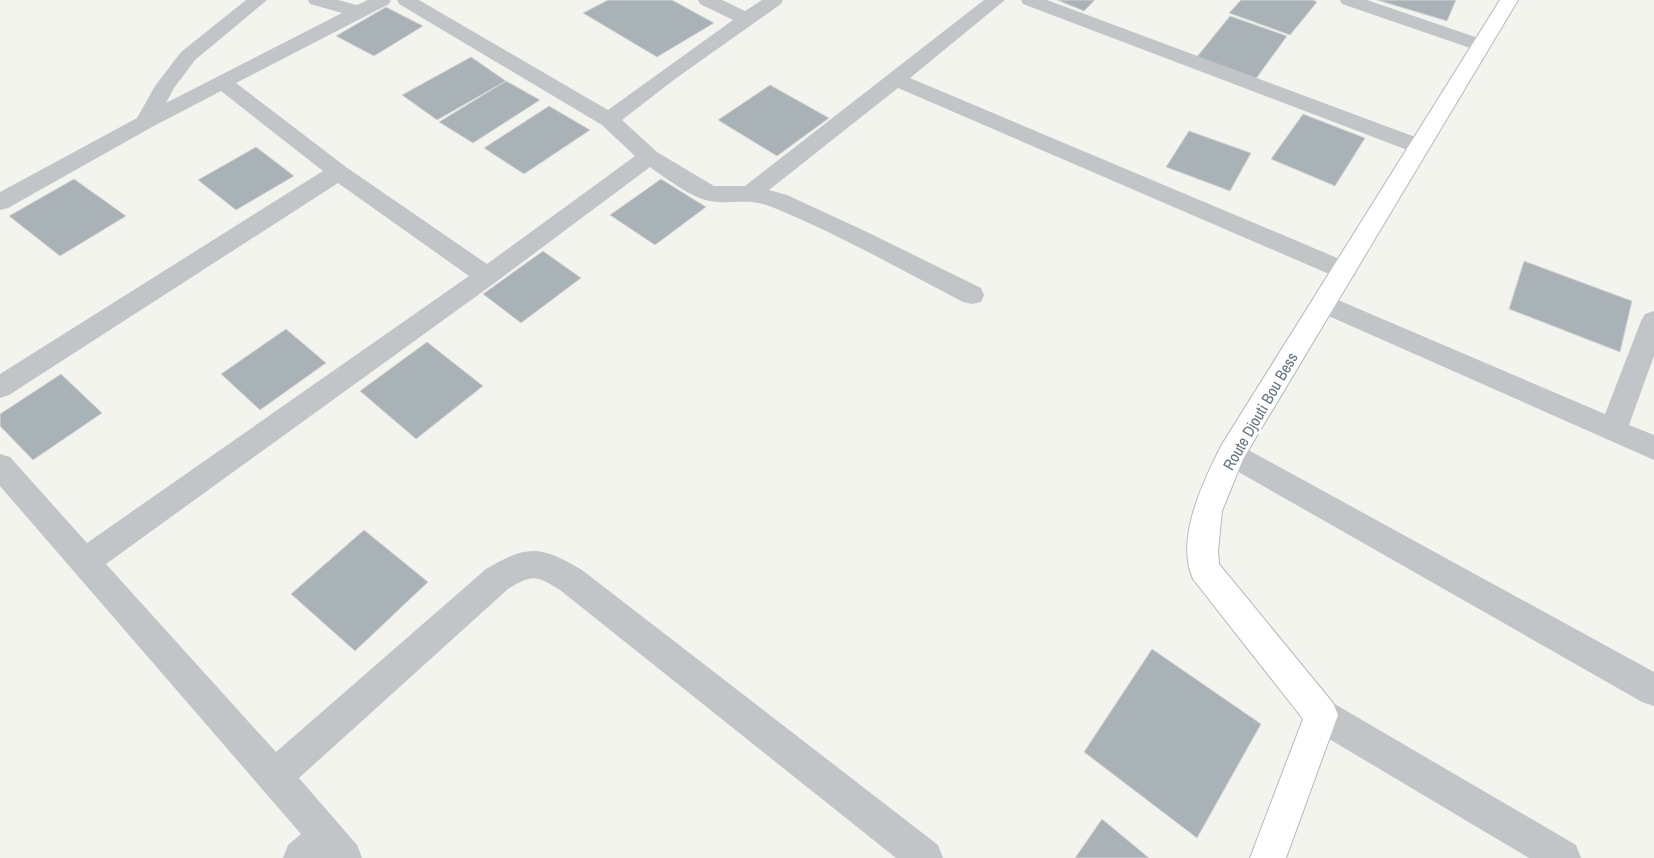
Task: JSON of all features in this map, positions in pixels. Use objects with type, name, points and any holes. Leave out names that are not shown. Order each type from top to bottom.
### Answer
[{"type":"main road","name":"Route Djouti Bou Bess","points":[[1321,715],[1204,569],[1206,511],[1231,454],[1345,271],[1418,146],[1509,0]]},
{"type":"main road","points":[[1268,858],[1321,715]]},
{"type":"street","points":[[145,122],[165,86],[188,56],[258,0]]},
{"type":"street","points":[[318,0],[360,12]]},
{"type":"street","points":[[0,202],[145,122],[382,0]]},
{"type":"street","points":[[406,0],[609,120],[649,156],[708,192],[722,195],[751,193],[779,201],[972,295]]},
{"type":"street","points":[[707,0],[746,19]]},
{"type":"street","points":[[609,120],[774,0]]},
{"type":"street","points":[[751,193],[897,80],[996,0]]},
{"type":"street","points":[[1030,0],[1418,146]]},
{"type":"street","points":[[1349,0],[1480,45]]},
{"type":"street","points":[[897,80],[1345,271]]},
{"type":"street","points":[[223,83],[338,172],[487,276]]},
{"type":"street","points":[[86,561],[487,276],[649,156]]},
{"type":"street","points":[[0,387],[338,172]]},
{"type":"street","points":[[1324,303],[1654,448]]},
{"type":"street","points":[[1613,430],[1654,321]]},
{"type":"street","points":[[1231,454],[1654,690]]},
{"type":"street","points":[[0,466],[275,776],[323,851]]},
{"type":"street","points":[[275,776],[497,579],[519,565],[535,563],[553,569],[571,580],[925,858]]},
{"type":"street","points":[[1321,715],[1563,858]]},
{"type":"building","points":[[608,0],[672,0],[714,23],[657,57],[583,13]]},
{"type":"building","points":[[1057,0],[1095,0],[1084,11]]},
{"type":"building","points":[[1241,0],[1313,0],[1317,2],[1290,35],[1229,13]]},
{"type":"building","points":[[1377,0],[1456,0],[1447,21]]},
{"type":"building","points":[[386,7],[423,26],[374,56],[336,36]]},
{"type":"building","points":[[1230,16],[1287,36],[1255,80],[1196,58]]},
{"type":"building","points":[[471,57],[506,81],[437,120],[402,95]]},
{"type":"building","points":[[506,81],[540,100],[473,143],[439,122]]},
{"type":"building","points":[[770,85],[829,118],[777,156],[718,120]]},
{"type":"building","points":[[549,106],[590,130],[524,174],[484,148]]},
{"type":"building","points":[[1303,114],[1365,138],[1335,186],[1271,159]]},
{"type":"building","points":[[1189,131],[1251,153],[1230,191],[1166,167]]},
{"type":"building","points":[[256,147],[294,176],[236,210],[198,180]]},
{"type":"building","points":[[74,179],[126,216],[60,256],[9,216]]},
{"type":"building","points":[[661,179],[706,207],[655,245],[610,215]]},
{"type":"building","points":[[543,251],[581,278],[521,323],[483,294]]},
{"type":"building","points":[[1524,261],[1632,301],[1620,352],[1509,309]]},
{"type":"building","points":[[286,329],[326,363],[260,410],[221,374]]},
{"type":"building","points":[[427,342],[483,386],[416,439],[360,391]]},
{"type":"building","points":[[61,374],[102,413],[33,460],[0,426],[0,414]]},
{"type":"building","points":[[364,530],[428,582],[355,651],[291,594]]},
{"type":"building","points":[[1152,649],[1261,724],[1197,838],[1084,752]]},
{"type":"building","points":[[1102,819],[1149,858],[1075,858]]}]
